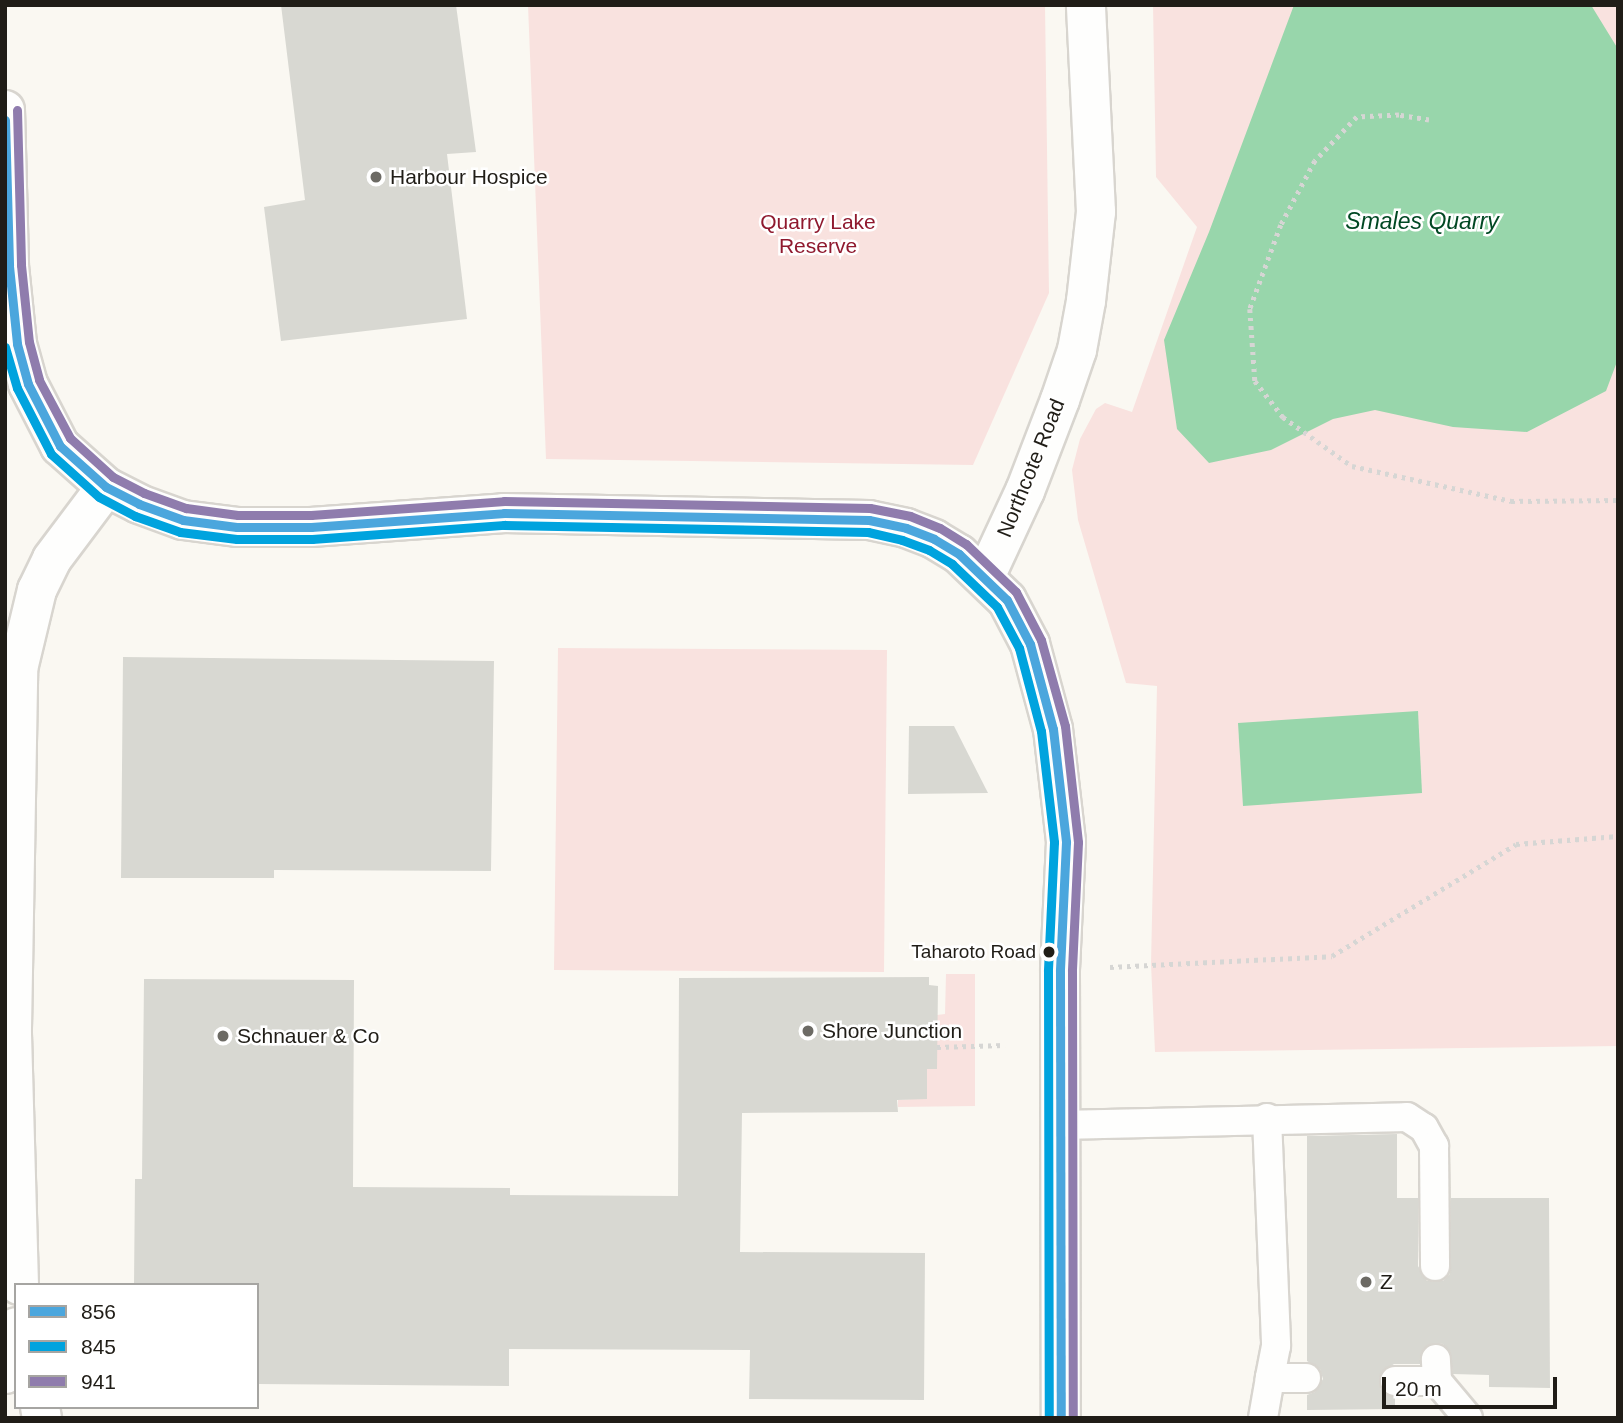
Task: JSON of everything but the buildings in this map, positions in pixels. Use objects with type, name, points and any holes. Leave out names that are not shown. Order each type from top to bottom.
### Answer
[{"type":"street","name":"Northcote Road","points":[[985,577],[1025,491],[1060,400],[1077,350],[1086,301],[1096,212],[1086,5]]},
{"type":"street","points":[[5,110],[9,266],[17,344],[28,384],[60,446],[106,488],[183,520],[237,527],[311,527],[503,513],[869,520],[906,528],[934,539],[959,554],[1007,600],[1030,644],[1053,729],[1066,842],[1060,971],[1061,1418]]},
{"type":"street","points":[[19,1283],[12,1040],[18,669],[37,590],[52,559],[106,488]]},
{"type":"street","points":[[5,1374],[14,1336]]},
{"type":"lane","points":[[1060,1125],[1400,1116],[1419,1124],[1431,1139],[1435,1153],[1434,1266]]},
{"type":"lane","points":[[1263,1418],[1276,1346],[1267,1118]]},
{"type":"lane","points":[[1395,1381],[1437,1370],[1468,1418]]},
{"type":"lane","points":[[1270,1378],[1306,1378]]},
{"type":"path","points":[[1429,120],[1399,114],[1357,117],[1315,161],[1281,225],[1250,309],[1255,381],[1283,417],[1352,466],[1511,501],[1618,500]]},
{"type":"path","points":[[1060,971],[1332,957],[1516,844],[1618,836]]},
{"type":"path","points":[[937,1046],[1006,1045]]},
{"type":"green space","name":"Quarry Lake Reserve","points":[[528,5],[1045,5],[1049,293],[973,465],[546,459]]},
{"type":"green space","points":[[1153,5],[1618,5],[1618,1046],[1155,1052],[1151,964],[1157,686],[1126,683],[1078,520],[1072,470],[1080,439],[1096,409],[1105,403],[1132,412],[1197,227],[1156,177]]},
{"type":"green space","points":[[558,648],[887,650],[884,972],[554,970]]},
{"type":"green space","points":[[946,974],[975,974],[975,1106],[898,1107],[898,1100],[927,1098],[927,1069],[937,1069],[937,1015],[945,1014]]},
{"type":"water","name":"Smales Quarry","points":[[1294,5],[1591,5],[1618,49],[1618,359],[1606,391],[1527,432],[1453,427],[1375,410],[1333,419],[1271,450],[1209,463],[1177,429],[1164,340],[1209,232]]},
{"type":"water","points":[[1418,711],[1422,793],[1243,806],[1238,723]]},
{"type":"transit line","name":"941","points":[[17,110],[21,265],[29,342],[39,380],[70,438],[113,477],[144,493],[186,508],[238,515],[311,515],[504,501],[870,508],[910,516],[940,528],[966,544],[1016,592],[1041,640],[1065,726],[1078,842],[1072,971],[1073,1418]]},
{"type":"transit line","name":"856","points":[[5,120],[9,266],[17,344],[28,384],[60,446],[106,487],[139,504],[183,520],[237,527],[311,527],[504,513],[869,520],[906,528],[934,539],[959,554],[1007,600],[1030,644],[1053,729],[1066,842],[1060,971],[1061,1418]]},
{"type":"transit line","name":"845","points":[[5,347],[17,388],[51,454],[99,497],[135,516],[180,532],[237,539],[312,539],[504,525],[868,532],[929,550],[952,564],[997,607],[1019,648],[1041,731],[1054,842],[1048,971],[1049,1418]]},
{"type":"place","name":"Harbour Hospice","points":[[376,177]]},
{"type":"place","name":"Taharoto Road","points":[[1049,952]]},
{"type":"place","name":"Shore Junction","points":[[808,1031]]},
{"type":"place","name":"Schnauer & Co","points":[[223,1036]]},
{"type":"place","name":"Z","points":[[1366,1282]]}]
